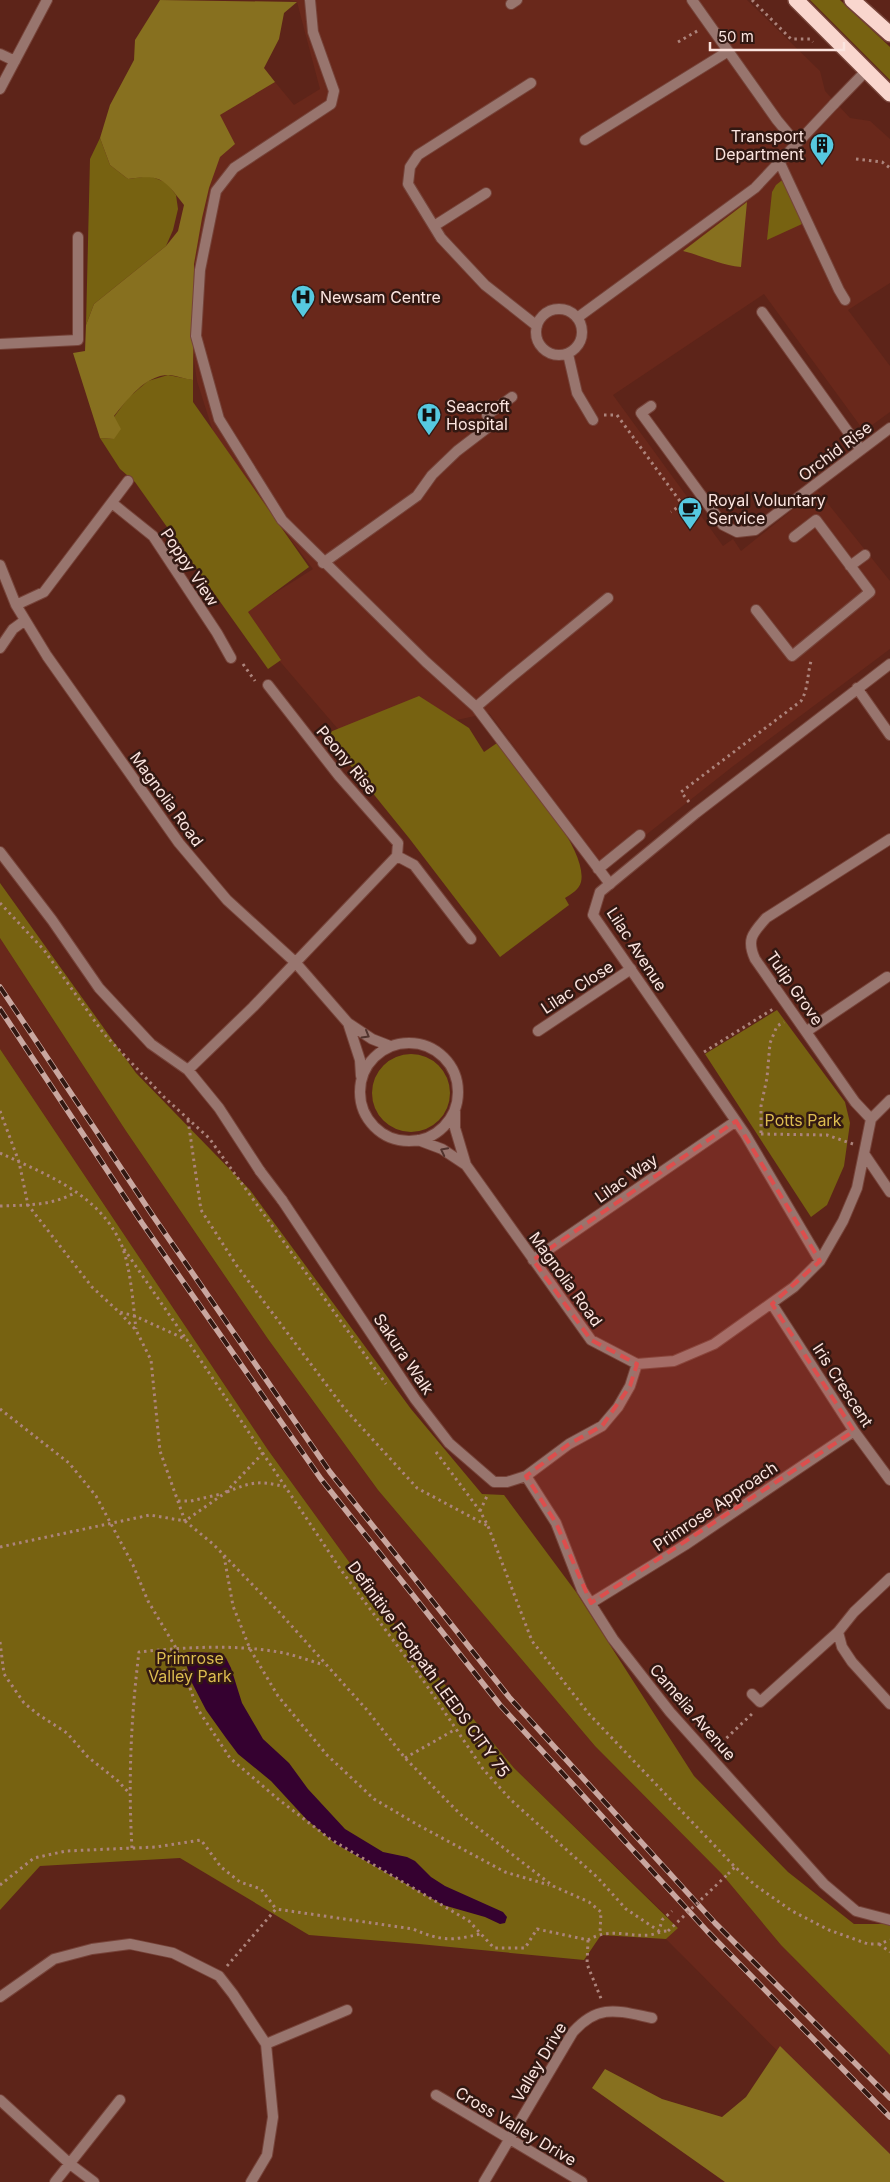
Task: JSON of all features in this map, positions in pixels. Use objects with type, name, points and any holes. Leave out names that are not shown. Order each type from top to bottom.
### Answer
[{"type":"highway","points":[[796,0],[890,94]]},
{"type":"highway","points":[[852,0],[890,34]]},
{"type":"street","points":[[0,89],[47,0]]},
{"type":"street","points":[[310,0],[313,32],[334,91],[331,104],[234,168],[216,191],[200,270],[196,336],[219,419],[282,520],[439,675],[476,707],[610,884]]},
{"type":"street","points":[[692,0],[727,52],[796,143]]},
{"type":"street","points":[[585,140],[727,52]]},
{"type":"street","points":[[0,54],[15,61]]},
{"type":"street","points":[[577,318],[755,188],[867,70]]},
{"type":"street","points":[[531,83],[418,155],[410,167],[408,184],[441,238],[485,285],[536,326]]},
{"type":"street","points":[[779,161],[845,300]]},
{"type":"street","points":[[434,226],[486,193]]},
{"type":"street","points":[[0,344],[78,340],[78,237]]},
{"type":"street","points":[[562,309],[570,312],[577,318],[581,326],[582,335],[580,343],[568,354],[553,355],[541,347],[536,333],[536,326],[546,313],[553,310],[562,309]]},
{"type":"street","points":[[762,312],[861,450]]},
{"type":"street","points":[[568,354],[577,393],[591,418]]},
{"type":"street","points":[[323,562],[417,496],[432,475],[457,451],[491,425],[487,415],[512,397]]},
{"type":"street","name":"Orchid Rise","points":[[651,406],[641,414],[723,525],[737,532],[755,530],[890,428]]},
{"type":"street","points":[[16,605],[44,592],[128,481]]},
{"type":"street","name":"Poppy View","points":[[112,503],[153,536],[217,633],[231,658]]},
{"type":"street","points":[[756,610],[792,656],[870,592],[816,520],[794,537]]},
{"type":"street","points":[[850,566],[865,555]]},
{"type":"street","name":"Magnolia Road","points":[[0,565],[24,621],[47,656],[179,843],[227,900],[295,962],[348,1023],[372,1039],[390,1046],[406,1042],[422,1044],[437,1051],[449,1062],[457,1077],[459,1094],[455,1110],[455,1128],[466,1165],[592,1340],[637,1364]]},
{"type":"street","points":[[476,707],[608,598]]},
{"type":"street","points":[[0,648],[13,629],[24,621]]},
{"type":"street","name":"Lilac Avenue","points":[[820,1261],[745,1134],[593,915],[600,892],[696,813],[890,664]]},
{"type":"street","name":"Peony Rise","points":[[268,685],[339,776],[398,843],[397,856]]},
{"type":"street","points":[[857,688],[890,735]]},
{"type":"street","points":[[598,869],[640,835]]},
{"type":"street","name":"Tulip Grove","points":[[871,1119],[856,1102],[755,959],[751,950],[752,935],[766,918],[890,839]]},
{"type":"street","name":"Sakura Walk","points":[[0,852],[52,920],[100,988],[151,1044],[188,1070],[218,1108],[415,1398],[449,1443],[494,1482]]},
{"type":"street","points":[[188,1070],[397,856],[414,865],[470,939]]},
{"type":"street","name":"Lilac Close","points":[[538,1031],[631,969]]},
{"type":"street","points":[[807,1031],[886,977]]},
{"type":"street","name":"Magnolia Road","points":[[348,1023],[360,1060],[360,1098],[365,1113],[374,1126],[387,1136],[402,1141],[418,1140],[434,1135],[446,1124],[455,1110]]},
{"type":"street","points":[[361,1082],[366,1067],[377,1054],[390,1046]]},
{"type":"street","points":[[494,1482],[507,1482],[526,1476],[569,1444],[602,1426],[618,1407],[630,1386],[637,1364],[674,1361],[714,1344],[794,1287],[820,1261],[843,1221],[857,1188],[871,1119],[890,1100]]},
{"type":"street","name":"Lilac Way","points":[[533,1260],[736,1121]]},
{"type":"street","name":"Magnolia Road","points":[[418,1140],[442,1149],[466,1165]]},
{"type":"street","points":[[865,1152],[890,1192]]},
{"type":"street","name":"Iris Crescent","points":[[772,1304],[854,1431],[890,1480]]},
{"type":"street","name":"Primrose Approach","points":[[591,1603],[685,1545],[854,1431]]},
{"type":"street","name":"Camelia Avenue","points":[[526,1476],[556,1523],[582,1590],[613,1639],[664,1705],[824,1884],[856,1911],[890,1920]]},
{"type":"street","points":[[752,1694],[760,1702],[838,1632],[854,1612],[890,1578]]},
{"type":"street","points":[[838,1632],[842,1648],[852,1662],[890,1704]]},
{"type":"street","points":[[0,1997],[54,1959],[92,1948],[130,1944],[173,1953],[219,1976],[266,2044],[273,2117],[267,2155],[251,2182]]},
{"type":"street","points":[[266,2044],[346,2010]]},
{"type":"street","points":[[607,2010],[652,2018]]},
{"type":"street","name":"Valley Drive","points":[[484,2182],[573,2032],[582,2022],[594,2014],[607,2010]]},
{"type":"street","name":"Cross Valley Drive","points":[[436,2095],[510,2141],[582,2182]]},
{"type":"street","points":[[0,2100],[70,2164],[94,2182]]},
{"type":"street","points":[[55,2182],[120,2100]]},
{"type":"path","points":[[752,0],[792,39],[810,39],[817,45]]},
{"type":"path","points":[[678,42],[708,24]]},
{"type":"path","points":[[856,159],[882,162],[890,168]]},
{"type":"path","points":[[591,418],[617,415],[682,504],[671,512]]},
{"type":"path","points":[[696,813],[681,792],[801,701],[806,693],[808,670],[813,656],[805,645]]},
{"type":"path","points":[[231,658],[236,655],[261,689],[268,685]]},
{"type":"path","points":[[0,903],[44,950],[104,1034],[138,1071],[209,1138],[390,1389]]},
{"type":"path","points":[[693,1059],[786,1002]]},
{"type":"path","points":[[761,1134],[761,1106],[767,1078],[770,1043],[777,1026],[794,1014]]},
{"type":"path","points":[[0,1111],[20,1162],[28,1205],[92,1286],[136,1330],[151,1360],[160,1451],[185,1521],[224,1556],[280,1614],[367,1710],[405,1758],[460,1814],[553,1886]]},
{"type":"path","points":[[188,1120],[201,1210],[237,1266],[344,1408],[417,1488],[488,1526]]},
{"type":"path","points":[[745,1134],[828,1135],[865,1152]]},
{"type":"path","points":[[0,1154],[39,1170],[76,1192],[94,1206],[109,1224],[122,1247],[136,1330]]},
{"type":"path","points":[[0,1206],[43,1205],[65,1199],[76,1192]]},
{"type":"path","name":"Definitive Footpath LEEDS CITY 75","points":[[122,1247],[187,1340],[341,1570],[425,1683],[483,1769],[511,1800],[598,1878],[626,1909],[659,1930]]},
{"type":"path","points":[[119,1312],[135,1316],[187,1340]]},
{"type":"path","points":[[0,1409],[69,1463],[96,1496],[133,1565],[148,1602],[176,1648],[197,1708],[230,1758],[278,1799],[330,1839],[469,1921],[494,1948],[525,1948],[537,1929],[588,1940],[600,1933],[612,1932],[652,1935],[659,1930],[662,1920],[672,1911]]},
{"type":"path","points":[[436,1451],[480,1510],[488,1526],[532,1641],[589,1714],[755,1885],[792,1911],[829,1930],[868,1944],[879,1944],[890,1940]]},
{"type":"path","points":[[0,1547],[150,1515],[185,1521],[225,1493],[263,1453]]},
{"type":"path","points":[[178,1501],[191,1501],[264,1481],[286,1487]]},
{"type":"path","points":[[480,1510],[494,1482]]},
{"type":"path","points":[[224,1556],[233,1606],[250,1649],[278,1696],[327,1755],[374,1799],[505,1872],[553,1886],[589,1902],[601,1912],[600,1933]]},
{"type":"path","points":[[0,1642],[4,1674],[24,1704],[67,1733],[88,1756],[118,1781],[130,1794]]},
{"type":"path","points":[[132,1848],[130,1794],[132,1716],[139,1652],[176,1648],[250,1649],[284,1653],[325,1665]]},
{"type":"path","points":[[709,1755],[753,1714],[760,1702]]},
{"type":"path","points":[[405,1758],[456,1729]]},
{"type":"path","points":[[0,1885],[34,1858],[66,1851],[182,1844],[201,1840],[221,1867],[240,1882],[261,1889],[276,1909],[413,1929],[432,1937],[454,1940],[480,1934]]},
{"type":"path","points":[[659,1930],[668,1931],[735,1866]]},
{"type":"path","points":[[219,1976],[276,1909]]},
{"type":"path","points":[[588,1940],[587,1964],[607,2010]]},
{"type":"path","points":[[879,1944],[890,1952]]},
{"type":"highlighted area","points":[[736,1121],[820,1261],[772,1304],[854,1431],[591,1603],[556,1523],[526,1476],[569,1444],[602,1426],[630,1386],[637,1364],[591,1340],[533,1260]]},
{"type":"shaded area","points":[[160,0],[297,2],[284,13],[279,39],[264,68],[275,82],[220,115],[235,144],[220,157],[209,188],[202,218],[194,264],[193,380],[170,375],[161,376],[145,383],[114,416],[121,429],[114,439],[100,438],[73,353],[85,351],[86,325],[94,304],[166,246],[178,231],[184,205],[161,180],[148,177],[128,179],[110,165],[100,138],[110,105],[134,60],[135,40]]},
{"type":"shaded area","name":"Seacroft Hospital","points":[[289,0],[747,0],[820,71],[825,91],[850,118],[870,121],[890,139],[890,283],[848,310],[890,366],[890,412],[864,431],[764,294],[613,395],[723,546],[733,539],[741,551],[817,490],[890,581],[890,649],[732,767],[604,868],[489,713],[350,743],[240,615],[313,569],[216,441],[197,381],[191,340],[197,197],[220,115],[275,82],[294,105],[320,89],[297,2]]},
{"type":"shaded area","points":[[747,202],[741,267],[683,251]]},
{"type":"shaded area","points":[[0,938],[126,1131],[268,1339],[378,1490],[595,1746],[721,1873],[781,1945],[890,2055],[890,2164],[666,1939],[678,1927],[514,1768],[389,1617],[268,1450],[0,1049]]},
{"type":"shaded area","points":[[188,1652],[218,1653],[226,1658],[242,1703],[263,1739],[289,1763],[308,1789],[345,1829],[383,1852],[407,1857],[415,1861],[431,1877],[445,1886],[503,1912],[507,1917],[505,1923],[500,1924],[485,1917],[443,1905],[336,1844],[307,1820],[271,1781],[238,1754],[206,1710],[192,1683],[183,1654]]},
{"type":"shaded area","points":[[780,2046],[890,2154],[890,2182],[725,2182],[592,2088],[605,2069],[662,2099],[722,2117],[746,2097]]},
{"type":"green space","points":[[810,0],[840,0],[890,47],[890,80]]},
{"type":"green space","points":[[100,138],[110,165],[128,179],[150,176],[167,183],[176,195],[178,209],[173,230],[166,246],[94,304],[86,325],[90,159]]},
{"type":"green space","points":[[781,181],[785,181],[802,224],[767,240],[772,192]]},
{"type":"green space","points":[[168,375],[193,380],[193,402],[309,567],[248,612],[281,660],[268,669],[135,482],[120,469],[100,438],[114,439],[114,417],[128,398],[148,381]]},
{"type":"green space","points":[[419,696],[469,728],[484,752],[497,743],[550,810],[574,850],[581,867],[580,885],[565,898],[569,905],[500,957],[409,838],[325,734]]},
{"type":"green space","points":[[0,883],[136,1073],[250,1190],[411,1409],[482,1494],[504,1495],[576,1592],[694,1776],[788,1872],[854,1924],[890,1924],[890,2055],[781,1945],[721,1873],[595,1746],[378,1490],[268,1339],[126,1131],[0,938]]},
{"type":"green space","name":"Potts Park","points":[[777,1010],[845,1102],[850,1123],[844,1166],[827,1205],[811,1217],[705,1054]]},
{"type":"green space","name":"Primrose Valley Park","points":[[0,1049],[268,1450],[389,1617],[514,1768],[678,1928],[666,1939],[601,1935],[584,1960],[309,1935],[180,1858],[40,1866],[0,1910]]},
{"type":"green space","points":[[411,1054],[426,1057],[439,1065],[447,1078],[450,1093],[447,1108],[439,1121],[426,1129],[411,1132],[396,1129],[383,1121],[375,1108],[372,1093],[375,1078],[383,1065],[396,1057]]},
{"type":"railway","points":[[0,987],[153,1216],[330,1472],[509,1697],[715,1923],[890,2098]]},
{"type":"railway","points":[[0,1009],[142,1223],[321,1479],[500,1705],[707,1931],[890,2117]]},
{"type":"place","name":"Transport Department","points":[[822,166]]},
{"type":"place","name":"Newsam Centre","points":[[303,318]]},
{"type":"place","name":"Seacroft Hospital","points":[[429,436]]},
{"type":"place","name":"Royal Voluntary Service","points":[[690,530]]}]
